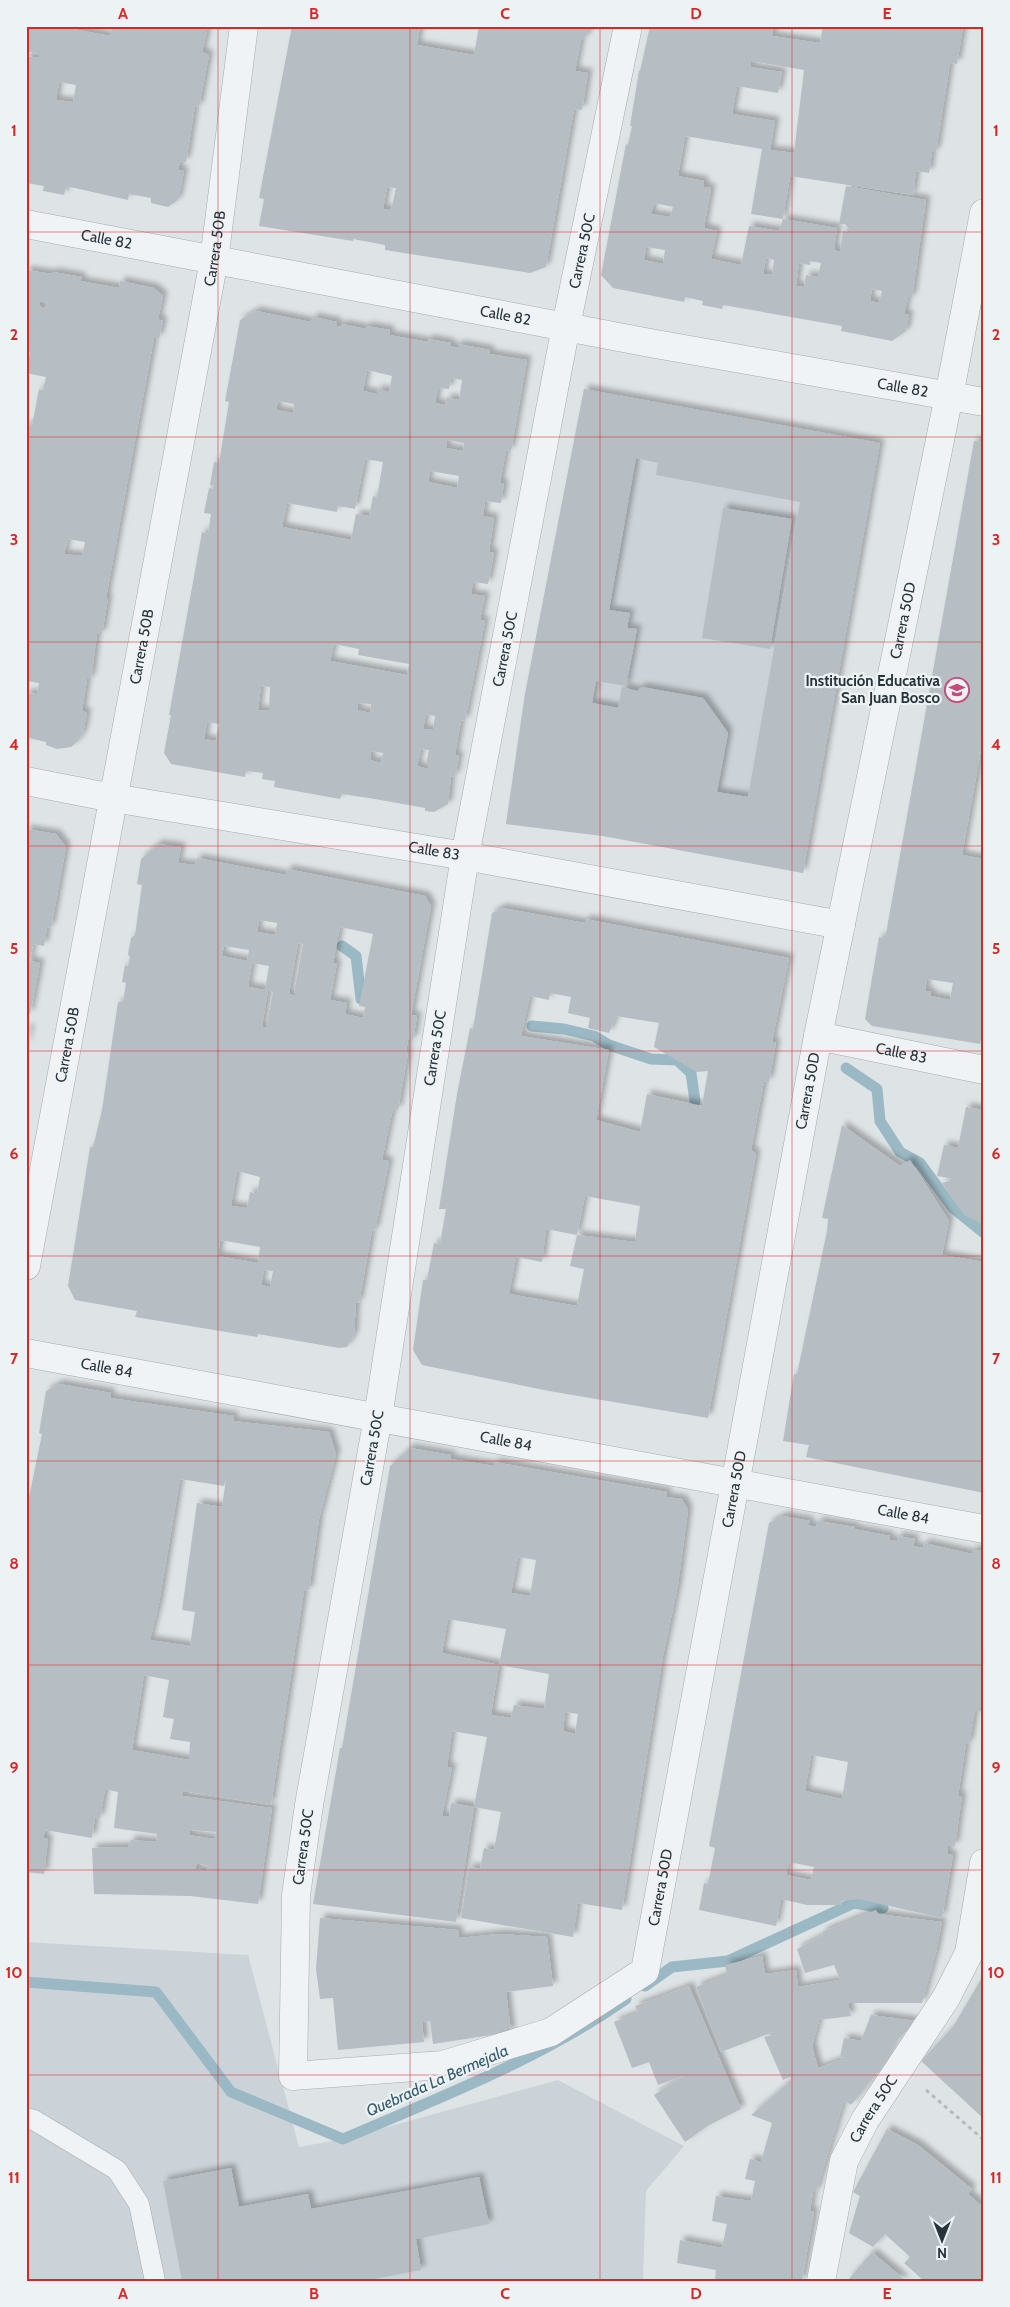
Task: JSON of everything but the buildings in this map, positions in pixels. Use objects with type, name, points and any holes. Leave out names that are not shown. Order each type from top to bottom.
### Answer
[{"type":"street","name":"Carrera 50B","points":[[26,1266],[214,260],[244,26]]},
{"type":"street","name":"Carrera 50C","points":[[628,26],[566,326],[465,856],[378,1418],[309,1805],[296,1895],[293,2076],[443,2065],[551,2032],[645,1971]]},
{"type":"street","name":"Carrera 50D","points":[[645,1971],[737,1484],[818,1036],[949,396],[984,213]]},
{"type":"street","name":"Calle 82","points":[[26,224],[650,343],[984,402]]},
{"type":"street","name":"Calle 83","points":[[26,781],[113,798],[465,856],[840,925]]},
{"type":"street","name":"Calle 83","points":[[818,1036],[984,1070]]},
{"type":"street","name":"Calle 84","points":[[26,1353],[984,1529]]},
{"type":"street","name":"Carrera 50C","points":[[821,2281],[844,2161],[865,2120],[976,1951],[984,1863]]},
{"type":"lane","points":[[26,2118],[34,2120],[117,2170],[139,2204],[155,2281]]},
{"type":"path","points":[[899,2066],[984,2140]]},
{"type":"shaded area","points":[[584,389],[880,443],[803,873],[603,836],[506,824],[525,694]]},
{"type":"shaded area","points":[[26,1942],[248,1955],[299,2147],[343,2139],[558,2080],[684,2146],[646,2191],[643,2281],[26,2281]]},
{"type":"waterway","points":[[342,946],[356,956],[361,999]]},
{"type":"waterway","points":[[532,1026],[564,1029],[594,1036],[609,1045],[651,1059],[677,1060],[691,1073],[695,1101]]},
{"type":"waterway","points":[[846,1068],[877,1089],[880,1121],[900,1152],[920,1163],[953,1208],[984,1233]]},
{"type":"waterway","name":"Quebrada La Bermejala","points":[[645,1986],[672,1967],[728,1961],[854,1903],[883,1908]]},
{"type":"waterway","name":"Quebrada La Bermejala","points":[[26,1982],[156,1992],[231,2092],[343,2139],[524,2059],[559,2041],[626,1999]]},
{"type":"place","name":"Institución Educativa San Juan Bosco","points":[[957,690]]}]
